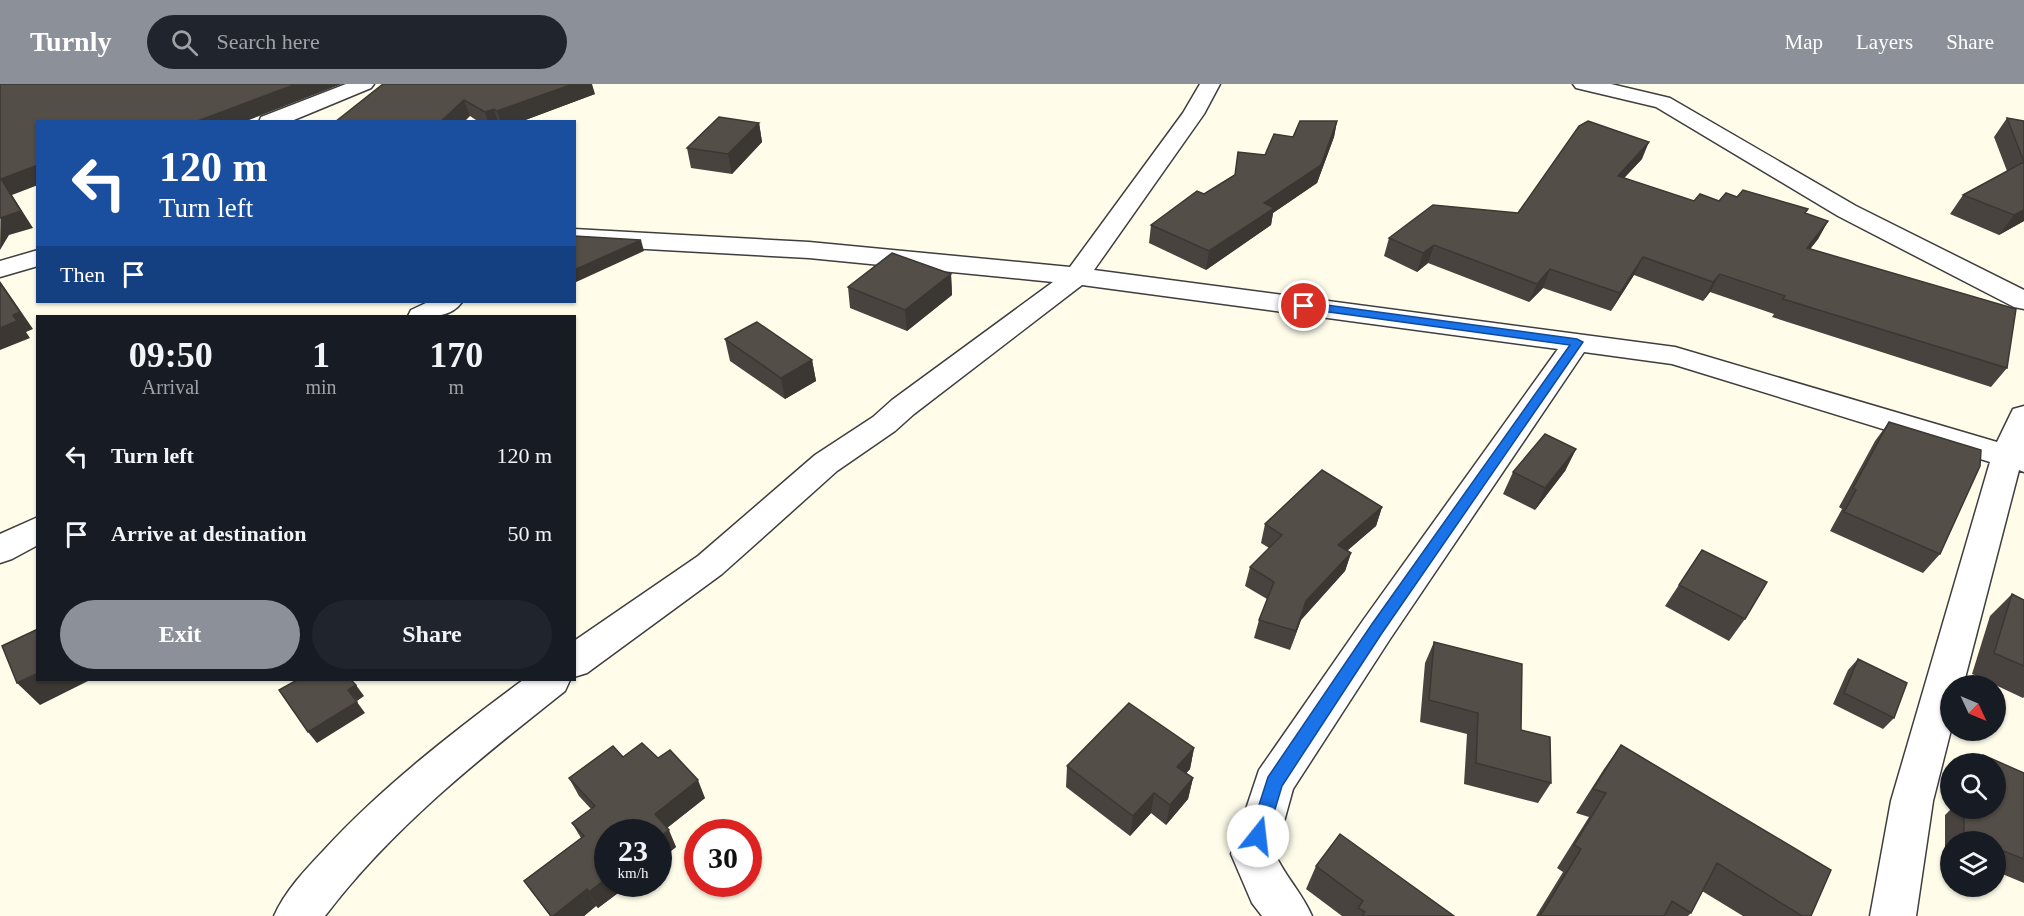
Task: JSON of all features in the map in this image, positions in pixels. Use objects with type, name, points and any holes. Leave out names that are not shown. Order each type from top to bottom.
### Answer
[{"type":"street","points":[[273,120],[364,84]]},
{"type":"street","points":[[576,661],[710,565],[826,464],[884,424],[903,407],[1077,276],[1193,114],[1210,84]]},
{"type":"street","points":[[1583,84],[1663,102],[1847,211],[2024,301]]},
{"type":"street","points":[[576,237],[809,250],[1077,276],[1675,356],[2015,459]]},
{"type":"street","points":[[0,269],[36,259]]},
{"type":"street","points":[[423,315],[446,303]]},
{"type":"street","points":[[1289,916],[1268,888],[1253,854],[1274,783],[1377,628],[1577,342]]},
{"type":"street","points":[[1893,916],[1912,801],[2015,459],[2024,416]]},
{"type":"street","points":[[0,550],[36,530]]},
{"type":"street","points":[[297,916],[325,877],[408,794],[550,681]]},
{"type":"building","points":[[0,84],[296,84],[200,120],[36,120],[36,166],[1,179],[21,211],[0,218]]},
{"type":"building","points":[[383,84],[573,84],[497,111],[494,109],[485,112],[464,100],[442,120],[338,120]]},
{"type":"building","points":[[719,117],[759,123],[728,154],[687,148]]},
{"type":"building","points":[[2007,118],[2024,121],[2024,162]]},
{"type":"building","points":[[1300,121],[1337,121],[1321,165],[1264,203],[1274,208],[1209,251],[1151,225],[1197,191],[1204,194],[1235,175],[1238,152],[1265,155],[1274,134],[1293,137]]},
{"type":"building","points":[[1588,121],[1649,142],[1618,176],[1694,201],[1700,194],[1719,201],[1726,193],[1737,197],[1743,190],[1808,209],[1805,213],[1828,221],[1807,248],[2016,309],[2007,368],[1783,299],[1785,296],[1720,274],[1713,282],[1643,257],[1620,293],[1550,269],[1537,284],[1434,245],[1423,253],[1389,238],[1433,205],[1518,213],[1579,126]]},
{"type":"building","points":[[2024,162],[2024,210],[2014,215],[1963,195]]},
{"type":"building","points":[[576,236],[641,240],[576,269]]},
{"type":"building","points":[[892,253],[951,274],[905,310],[848,287]]},
{"type":"building","points":[[0,283],[20,312],[13,315],[17,321],[0,328]]},
{"type":"building","points":[[757,322],[812,360],[781,378],[725,339]]},
{"type":"building","points":[[1889,422],[1981,450],[1980,466],[1940,554],[1844,512],[1856,490],[1853,488]]},
{"type":"building","points":[[1545,434],[1576,449],[1545,488],[1513,472]]},
{"type":"building","points":[[1322,470],[1382,507],[1338,545],[1351,553],[1306,601],[1296,631],[1259,620],[1274,582],[1250,567],[1282,535],[1265,524]]},
{"type":"building","points":[[1702,550],[1767,582],[1745,619],[1679,585]]},
{"type":"building","points":[[2012,594],[2024,600],[2024,666],[1994,653]]},
{"type":"building","points":[[36,630],[36,674],[17,683],[2,646]]},
{"type":"building","points":[[1434,642],[1522,664],[1521,730],[1550,737],[1551,783],[1476,763],[1478,713],[1429,700]]},
{"type":"building","points":[[1858,659],[1907,683],[1894,718],[1844,693]]},
{"type":"building","points":[[295,681],[352,681],[356,685],[348,690],[357,702],[308,732],[279,690]]},
{"type":"building","points":[[1129,703],[1194,748],[1177,767],[1193,778],[1170,805],[1154,793],[1133,816],[1067,766]]},
{"type":"building","points":[[642,743],[658,758],[670,750],[698,780],[655,814],[659,819],[594,819],[594,888],[589,892],[587,889],[551,916],[524,881],[584,836],[572,823],[595,806],[569,778],[613,746],[623,757]]},
{"type":"building","points":[[1621,745],[1831,870],[1811,916],[1802,916],[1717,863],[1691,913],[1672,901],[1664,916],[1540,916],[1581,849],[1574,845],[1606,793],[1593,789]]},
{"type":"building","points":[[2006,765],[2024,773],[2024,859],[2006,852],[2006,831],[1964,831],[1964,819],[2006,819]]},
{"type":"building","points":[[1340,834],[1454,916],[1362,916],[1365,912],[1358,908],[1363,901],[1316,866]]},
{"type":"route","points":[[1258,836],[1274,783],[1377,628],[1408,587],[1577,342],[1304,306]]}]
